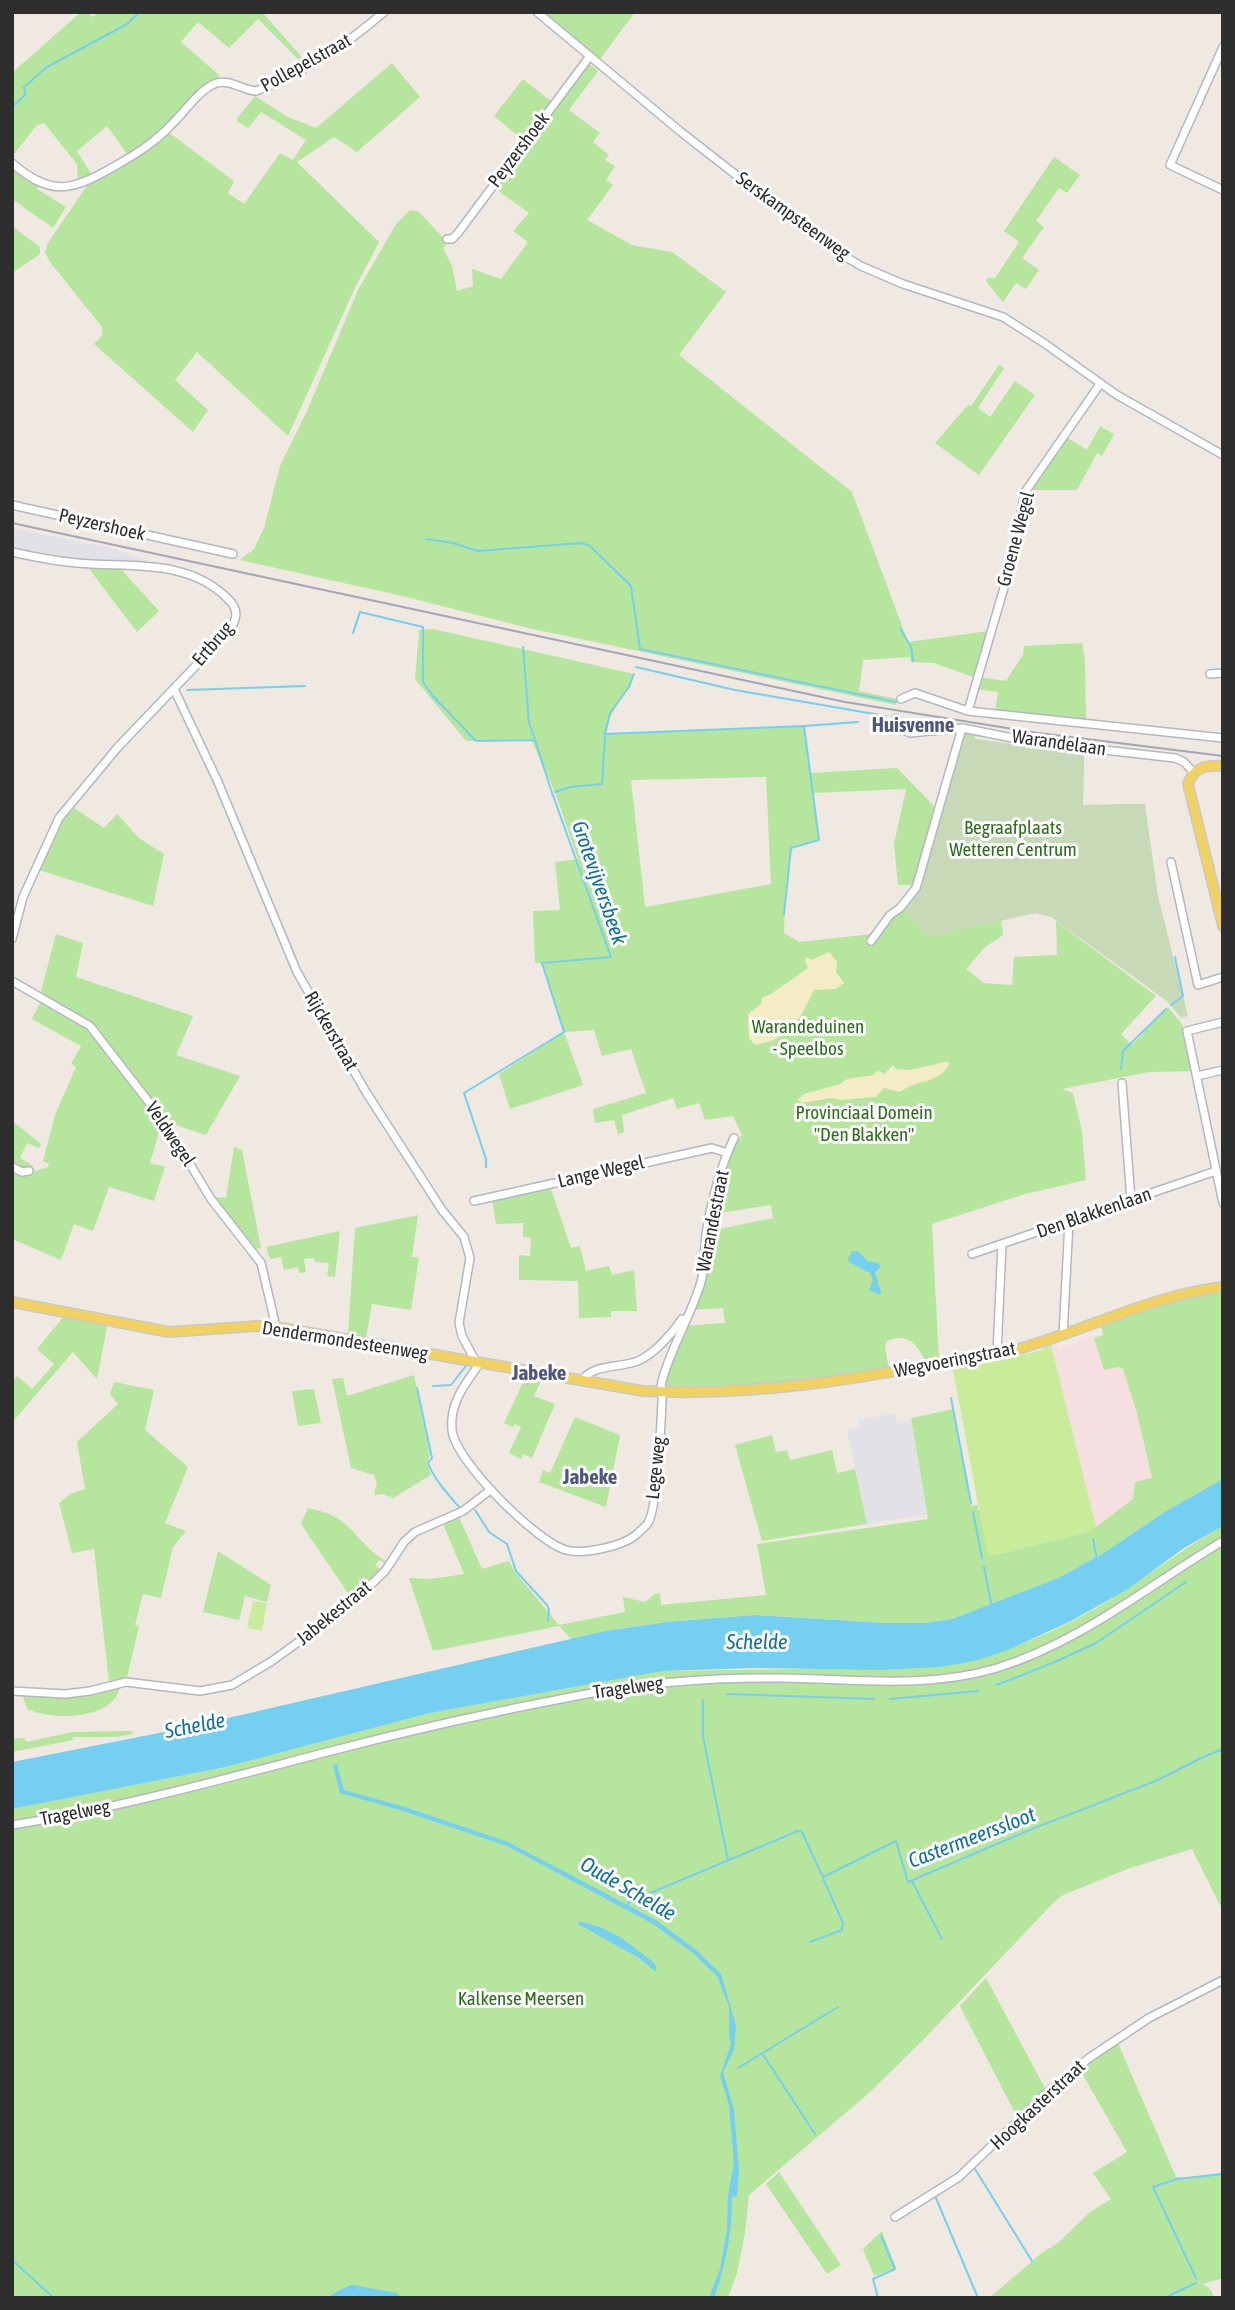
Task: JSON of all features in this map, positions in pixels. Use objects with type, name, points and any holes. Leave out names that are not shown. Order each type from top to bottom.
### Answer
[{"type":"main road","points":[[1223,766],[1206,766],[1194,773],[1188,784],[1223,926]]},
{"type":"main road","name":"Wegvoeringstraat","points":[[679,1392],[797,1387],[997,1353],[1063,1335],[1174,1296],[1223,1287]]},
{"type":"main road","name":"Dendermondesteenweg","points":[[12,1302],[169,1332],[276,1327],[582,1381],[679,1392]]},
{"type":"street","name":"Pollepelstraat","points":[[12,163],[40,183],[63,187],[84,184],[145,149],[212,85],[232,83],[256,91],[269,86],[338,48],[384,12]]},
{"type":"street","name":"Serskampsteenweg","points":[[537,12],[692,140],[839,253],[895,281],[1003,317],[1100,384],[1223,455]]},
{"type":"street","points":[[1223,47],[1170,165],[1223,190]]},
{"type":"street","name":"Peyzershoek","points":[[447,239],[452,239],[458,233],[590,56]]},
{"type":"street","name":"Groene Wegel","points":[[968,710],[1012,561],[1025,492],[1100,384]]},
{"type":"street","name":"Peyzershoek","points":[[12,505],[233,554]]},
{"type":"street","name":"Ertbrug","points":[[12,939],[23,897],[60,818],[111,755],[233,625],[236,609],[222,593],[199,578],[173,570],[74,562],[15,553]]},
{"type":"street","points":[[1210,674],[1223,673]]},
{"type":"street","name":"Rijckerstraat","points":[[174,689],[218,782],[297,972],[369,1096],[442,1210],[464,1237],[470,1258],[458,1323],[462,1336],[478,1363]]},
{"type":"street","points":[[901,699],[915,693],[968,710],[1223,738]]},
{"type":"street","name":"Warandelaan","points":[[896,718],[903,730],[910,733],[962,728],[1033,742],[1175,758],[1184,762],[1194,773]]},
{"type":"street","points":[[871,941],[890,915],[900,908],[916,888],[962,728]]},
{"type":"street","points":[[1171,862],[1198,985],[1223,977]]},
{"type":"street","name":"Veldwegel","points":[[12,981],[90,1026],[165,1123],[211,1199],[261,1263],[276,1327]]},
{"type":"street","points":[[1223,1022],[1187,1031],[1223,1203]]},
{"type":"street","points":[[1197,1076],[1223,1070]]},
{"type":"street","points":[[1122,1083],[1131,1200]]},
{"type":"street","name":"Warandestraat","points":[[662,1392],[662,1382],[701,1282],[706,1232],[727,1153],[734,1138]]},
{"type":"street","name":"Lange Wegel","points":[[474,1201],[712,1148],[727,1153]]},
{"type":"street","points":[[12,1167],[22,1172],[29,1171]]},
{"type":"street","name":"Den Blakkenlaan","points":[[972,1254],[1216,1171]]},
{"type":"street","points":[[1063,1335],[1069,1222]]},
{"type":"street","points":[[997,1353],[1002,1244]]},
{"type":"street","name":"Warandestraat","points":[[582,1381],[591,1371],[639,1361],[678,1325],[692,1304]]},
{"type":"street","points":[[478,1363],[456,1398],[452,1429],[459,1450],[489,1491]]},
{"type":"street","name":"Lege weg","points":[[489,1491],[551,1543],[565,1550],[588,1551],[629,1540],[648,1524],[651,1515],[662,1392]]},
{"type":"street","name":"Jabekestraat","points":[[12,1691],[65,1694],[126,1682],[200,1691],[232,1685],[272,1661],[351,1604],[385,1571],[404,1542],[415,1532],[463,1511],[489,1491]]},
{"type":"street","name":"Tragelweg","points":[[12,1825],[128,1802],[434,1726],[607,1690],[664,1682],[740,1677],[925,1681],[981,1672],[1031,1655],[1077,1633],[1223,1541]]},
{"type":"street","name":"Hoogkasterstraat","points":[[895,2217],[959,2177],[1051,2089],[1089,2058],[1149,2018],[1223,1980]]},
{"type":"shaded area","points":[[12,528],[115,549],[146,560],[84,559],[12,549]]},
{"type":"shaded area","points":[[1091,1335],[1099,1352],[1123,1369],[1137,1413],[1152,1479],[1133,1499],[1096,1527],[1051,1345],[1056,1342],[1059,1350]]},
{"type":"shaded area","points":[[895,1413],[897,1424],[912,1421],[927,1514],[867,1524],[847,1430],[860,1427],[858,1420]]},
{"type":"green space","points":[[81,12],[88,12],[92,17],[99,12],[262,12],[307,63],[304,65],[258,19],[229,48],[198,22],[181,42],[219,75],[218,80],[147,144],[128,155],[107,126],[77,151],[92,175],[82,180],[78,179],[77,164],[44,123],[36,126],[12,157],[12,73]]},
{"type":"green space","points":[[542,12],[635,12],[600,59]]},
{"type":"green space","points":[[587,62],[598,71],[569,110],[600,133],[593,142],[609,155],[605,160],[615,166],[606,180],[613,185],[587,220],[632,245],[672,252],[726,292],[679,355],[852,492],[908,642],[989,631],[976,678],[934,663],[911,662],[910,657],[863,660],[859,691],[897,699],[896,705],[528,628],[407,597],[240,560],[254,549],[264,528],[280,466],[307,411],[358,290],[396,224],[410,210],[419,212],[448,243],[443,248],[452,266],[457,291],[473,286],[472,269],[501,279],[528,242],[513,231],[529,213],[493,187]]},
{"type":"green space","points":[[392,63],[420,97],[357,152],[334,137],[297,162],[379,242],[355,288],[288,436],[197,352],[175,380],[208,410],[193,432],[94,344],[102,336],[102,327],[50,262],[45,252],[48,243],[86,187],[149,149],[168,132],[234,181],[228,193],[244,204],[280,153],[293,160],[306,140],[261,112],[248,128],[238,122],[237,118],[255,96],[288,117],[316,128]]},
{"type":"green space","points":[[523,79],[552,102],[523,140],[494,116]]},
{"type":"green space","points":[[1054,157],[1080,175],[1067,193],[1059,188],[1036,221],[1044,227],[1022,258],[1039,270],[1026,289],[1016,283],[1003,302],[986,281],[987,278],[995,278],[1019,242],[1004,231]]},
{"type":"green space","points":[[12,167],[23,177],[39,185],[37,189],[66,207],[53,228],[12,199]]},
{"type":"green space","points":[[12,226],[40,247],[40,254],[12,273]]},
{"type":"green space","points":[[999,365],[1004,368],[978,408],[990,417],[1015,381],[1035,395],[979,475],[935,443],[968,405],[971,406]]},
{"type":"green space","points":[[1100,426],[1114,434],[1102,456],[1097,453],[1077,490],[1028,490],[1065,436],[1087,450]]},
{"type":"green space","points":[[86,565],[119,567],[159,611],[137,632]]},
{"type":"green space","points":[[433,629],[634,674],[614,710],[606,734],[804,726],[810,773],[897,768],[936,808],[929,838],[912,885],[898,885],[894,844],[906,789],[812,793],[819,840],[791,848],[785,894],[784,933],[799,942],[877,933],[898,913],[956,817],[963,734],[969,731],[975,732],[975,739],[1084,754],[1083,805],[1145,804],[1164,994],[1161,997],[1069,926],[1039,913],[1001,921],[1003,935],[984,948],[966,969],[984,983],[1012,985],[1014,957],[1057,955],[1056,921],[1156,996],[1121,1034],[1132,1045],[1168,1007],[1182,1024],[1193,1071],[1149,1072],[1062,1089],[1073,1093],[1082,1131],[1086,1180],[1025,1194],[932,1224],[939,1361],[925,1361],[911,1341],[900,1338],[887,1341],[885,1347],[889,1370],[796,1383],[663,1388],[664,1377],[684,1326],[725,1323],[723,1308],[691,1310],[710,1231],[773,1218],[771,1205],[713,1214],[729,1151],[742,1135],[733,1116],[705,1120],[699,1103],[677,1109],[673,1098],[622,1115],[624,1132],[618,1134],[614,1120],[595,1123],[593,1109],[646,1093],[631,1049],[602,1056],[594,1030],[564,1032],[542,963],[535,963],[533,911],[560,910],[555,862],[578,859],[556,795],[531,739],[466,741],[415,679],[419,630]],"holes":[[[766,777],[771,884],[645,907],[631,780]]]},
{"type":"green space","points":[[1082,643],[1085,660],[1086,721],[995,712],[998,692],[975,689],[979,677],[1006,681],[1023,655],[1024,646]]},
{"type":"green space","name":"Begraafplaats Wetteren Centrum","points":[[962,737],[1084,754],[1083,805],[1145,804],[1158,896],[1188,1016],[1181,1018],[1167,1001],[1051,917],[1035,913],[928,937],[903,908],[918,888]]},
{"type":"green space","points":[[71,806],[104,828],[117,814],[139,838],[164,854],[153,906],[39,870],[60,823]]},
{"type":"green space","points":[[56,934],[83,943],[76,977],[193,1016],[176,1055],[240,1076],[206,1135],[167,1122],[94,1026],[40,995]]},
{"type":"green space","points":[[41,1001],[90,1030],[162,1122],[150,1163],[165,1167],[154,1201],[109,1187],[93,1231],[74,1224],[61,1260],[12,1239],[12,1167],[25,1170],[12,1162],[12,1121],[41,1144],[39,1148],[27,1143],[20,1158],[32,1165],[35,1171],[48,1167],[49,1164],[43,1161],[55,1115],[76,1067],[71,1064],[81,1046],[32,1019]]},
{"type":"green space","points":[[564,1032],[583,1085],[510,1109],[499,1074]]},
{"type":"green space","points":[[234,1147],[242,1150],[261,1248],[256,1249],[231,1222],[214,1197],[226,1198]]},
{"type":"green space","points":[[551,1189],[571,1248],[580,1246],[586,1271],[609,1266],[612,1275],[634,1270],[637,1311],[611,1311],[611,1317],[579,1318],[578,1281],[519,1280],[519,1255],[530,1256],[531,1238],[523,1237],[523,1223],[496,1224],[492,1200]]},
{"type":"green space","points":[[418,1215],[412,1257],[419,1258],[411,1310],[372,1304],[366,1338],[348,1334],[355,1228]]},
{"type":"green space","points":[[340,1231],[335,1277],[327,1276],[329,1263],[315,1262],[314,1258],[304,1259],[306,1272],[299,1273],[298,1267],[284,1270],[281,1257],[270,1259],[266,1247]]},
{"type":"green space","points":[[1220,1290],[1223,1304],[1223,1479],[1058,1578],[952,1619],[925,1623],[755,1615],[666,1622],[571,1639],[559,1626],[433,1651],[409,1578],[431,1579],[464,1574],[443,1524],[459,1517],[482,1569],[509,1561],[559,1625],[625,1612],[623,1597],[645,1602],[660,1593],[661,1605],[766,1595],[757,1544],[928,1519],[911,1418],[954,1409],[971,1506],[978,1505],[978,1510],[1096,1527],[1133,1499],[1135,1482],[1152,1478],[1137,1413],[1123,1369],[1118,1367],[1104,1370],[1094,1338],[1103,1335],[1101,1326],[1140,1310]]},
{"type":"green space","points":[[65,1315],[105,1324],[107,1327],[97,1379],[73,1352],[14,1420],[12,1382],[17,1376],[32,1389],[54,1364],[37,1349]]},
{"type":"green space","points":[[1051,1345],[1096,1527],[1086,1533],[988,1557],[953,1370],[1043,1350],[1044,1346]]},
{"type":"green space","points":[[414,1375],[430,1455],[427,1463],[431,1475],[393,1498],[384,1494],[374,1495],[377,1483],[374,1475],[351,1468],[332,1379],[343,1378],[347,1396]]},
{"type":"green space","points":[[526,1376],[542,1379],[534,1396],[555,1404],[532,1458],[523,1454],[521,1459],[509,1453],[521,1427],[504,1423]]},
{"type":"green space","points":[[114,1382],[154,1390],[145,1430],[188,1467],[165,1523],[186,1531],[173,1547],[161,1598],[143,1594],[135,1625],[139,1626],[127,1677],[113,1681],[121,1683],[117,1696],[108,1705],[82,1715],[39,1713],[27,1709],[22,1694],[82,1689],[109,1682],[94,1549],[72,1553],[59,1503],[70,1494],[85,1489],[77,1442],[118,1404],[110,1394]]},
{"type":"green space","points":[[314,1389],[321,1423],[298,1426],[292,1391]]},
{"type":"green space","points":[[575,1417],[620,1435],[606,1507],[539,1482],[543,1470],[550,1473]]},
{"type":"green space","points":[[772,1435],[776,1452],[787,1450],[790,1460],[832,1450],[837,1473],[855,1469],[867,1524],[762,1541],[735,1445]]},
{"type":"green space","points":[[308,1508],[324,1512],[345,1524],[376,1555],[388,1562],[387,1564],[379,1560],[375,1565],[382,1571],[352,1599],[301,1524]]},
{"type":"green space","name":"Kalkense Meersen","points":[[1223,1526],[1223,1911],[1192,1849],[1130,1868],[1063,1895],[1055,1901],[869,2093],[749,2195],[737,2273],[728,2298],[12,2298],[12,1809],[226,1767],[430,1713],[663,1671],[941,1667],[991,1655],[1039,1637],[1085,1615]]},
{"type":"green space","points":[[218,1551],[271,1585],[267,1602],[245,1596],[239,1620],[203,1612]]},
{"type":"green space","points":[[253,1601],[267,1603],[262,1631],[247,1628]]},
{"type":"green space","points":[[132,1731],[133,1734],[117,1737],[73,1737],[73,1740],[12,1752],[12,1739],[24,1738],[26,1742],[72,1732]]},
{"type":"green space","points":[[986,1978],[1046,2090],[1018,2119],[960,2006]]},
{"type":"green space","points":[[1117,2041],[1176,2177],[1193,2178],[1223,2172],[1223,2278],[1203,2284],[1211,2290],[1214,2298],[1170,2298],[1169,2294],[1161,2298],[989,2298],[1043,2252],[1058,2243],[1090,2212],[1111,2199],[1093,2173],[1127,2152],[1079,2068]]},
{"type":"green space","points":[[779,2172],[841,2265],[827,2274],[766,2184]]},
{"type":"green space","points":[[882,2231],[896,2268],[874,2276],[863,2249]]},
{"type":"sand","points":[[829,952],[837,962],[836,972],[844,983],[836,989],[814,990],[804,1011],[786,1033],[755,1045],[749,1038],[748,1014],[762,1003],[761,998],[808,968],[806,957],[812,960]]},
{"type":"sand","points":[[950,1063],[933,1079],[900,1092],[884,1088],[876,1097],[841,1100],[832,1098],[803,1103],[797,1100],[804,1094],[840,1084],[847,1079],[873,1075],[878,1070],[884,1074],[893,1065],[896,1069],[910,1070]]},
{"type":"water","points":[[852,1251],[859,1252],[867,1261],[879,1263],[880,1267],[875,1273],[880,1295],[869,1290],[873,1280],[870,1273],[849,1262]]},
{"type":"water","name":"Schelde","points":[[1223,1479],[1223,1526],[1184,1548],[1128,1589],[1071,1621],[1008,1650],[978,1660],[941,1667],[881,1670],[754,1668],[663,1671],[430,1713],[226,1767],[12,1809],[12,1762],[189,1727],[605,1631],[667,1622],[755,1615],[885,1623],[925,1623],[952,1619],[1058,1578]]},
{"type":"water","points":[[337,1764],[344,1790],[405,1807],[508,1842],[656,1920],[696,1950],[721,1974],[736,2025],[734,2050],[723,2072],[734,2110],[739,2170],[737,2196],[732,2197],[727,2248],[714,2298],[709,2298],[720,2269],[734,2163],[729,2105],[720,2076],[731,2044],[729,2007],[717,1976],[693,1953],[653,1924],[507,1846],[340,1793],[333,1765]]},
{"type":"water","points":[[579,1921],[620,1937],[652,1961],[656,1972],[639,1958],[578,1924]]},
{"type":"waterway","points":[[12,107],[25,95],[24,87],[47,67],[127,24],[140,12]]},
{"type":"waterway","points":[[427,539],[478,551],[581,543],[590,546],[631,586],[640,649],[896,702]]},
{"type":"waterway","name":"Grotevijversbeek","points":[[353,633],[360,612],[423,627],[423,682],[476,741],[535,740],[611,957],[542,963],[564,1032],[464,1093],[486,1159],[486,1167]]},
{"type":"waterway","points":[[900,628],[911,647],[913,661]]},
{"type":"waterway","name":"Grotevijversbeek","points":[[523,647],[529,723],[535,739]]},
{"type":"waterway","points":[[636,667],[735,690],[886,716]]},
{"type":"waterway","points":[[634,674],[629,687],[610,713],[605,734],[804,726],[819,840],[791,848],[784,914]]},
{"type":"waterway","points":[[187,690],[305,686]]},
{"type":"waterway","points":[[805,726],[858,722]]},
{"type":"waterway","points":[[555,792],[570,787],[602,784],[605,736]]},
{"type":"waterway","points":[[1171,1005],[1183,996],[1175,957]]},
{"type":"waterway","points":[[1121,1069],[1123,1051],[1166,1009]]},
{"type":"waterway","name":"Grotevijversbeek","points":[[433,1386],[451,1385],[466,1366]]},
{"type":"waterway","name":"Grotevijversbeek","points":[[417,1388],[432,1458],[428,1463],[438,1481],[460,1508]]},
{"type":"waterway","points":[[951,1398],[971,1503]]},
{"type":"waterway","name":"Grotevijversbeek","points":[[475,1510],[489,1532],[507,1544],[516,1571],[547,1605],[548,1621]]},
{"type":"waterway","points":[[973,1512],[982,1558]]},
{"type":"waterway","points":[[1093,1539],[1097,1559]]},
{"type":"waterway","points":[[984,1567],[992,1607]]},
{"type":"waterway","points":[[997,1685],[1096,1643],[1186,1582]]},
{"type":"waterway","points":[[890,1699],[978,1691]]},
{"type":"waterway","points":[[727,1694],[874,1699]]},
{"type":"waterway","points":[[703,1700],[703,1737],[728,1860]]},
{"type":"waterway","name":"Castermeerssloot","points":[[627,1906],[629,1902],[798,1831],[802,1832],[822,1875],[825,1876],[896,1841],[908,1882],[1032,1829],[1158,1780],[1223,1749]]},
{"type":"waterway","points":[[810,1942],[842,1930],[843,1923],[823,1878]]},
{"type":"waterway","points":[[912,1881],[942,1939]]},
{"type":"waterway","points":[[738,2068],[838,2007]]},
{"type":"waterway","points":[[762,2053],[815,2134]]},
{"type":"waterway","points":[[975,2169],[1032,2261]]},
{"type":"waterway","points":[[1196,2278],[1153,2187],[1177,2179],[1223,2174]]},
{"type":"waterway","points":[[936,2198],[978,2298]]},
{"type":"waterway","points":[[878,2298],[873,2279],[895,2269],[881,2236]]},
{"type":"waterway","name":"Oude Schelde","points":[[12,2260],[54,2298]]},
{"type":"waterway","points":[[1164,2298],[1196,2283]]},
{"type":"waterway","name":"Oude Schelde","points":[[335,2298],[352,2290],[395,2298]]},
{"type":"railway","points":[[12,523],[845,702],[1038,733],[1223,756]]},
{"type":"district","name":"Huisvenne","points":[[913,725]]},
{"type":"district","name":"Jabeke","points":[[539,1373]]},
{"type":"district","name":"Jabeke","points":[[590,1477]]},
{"type":"park label","name":"Warandeduinen - Speelbos","points":[[808,1038]]},
{"type":"park label","name":"Provinciaal Domein \"Den Blakken\"","points":[[864,1124]]}]
